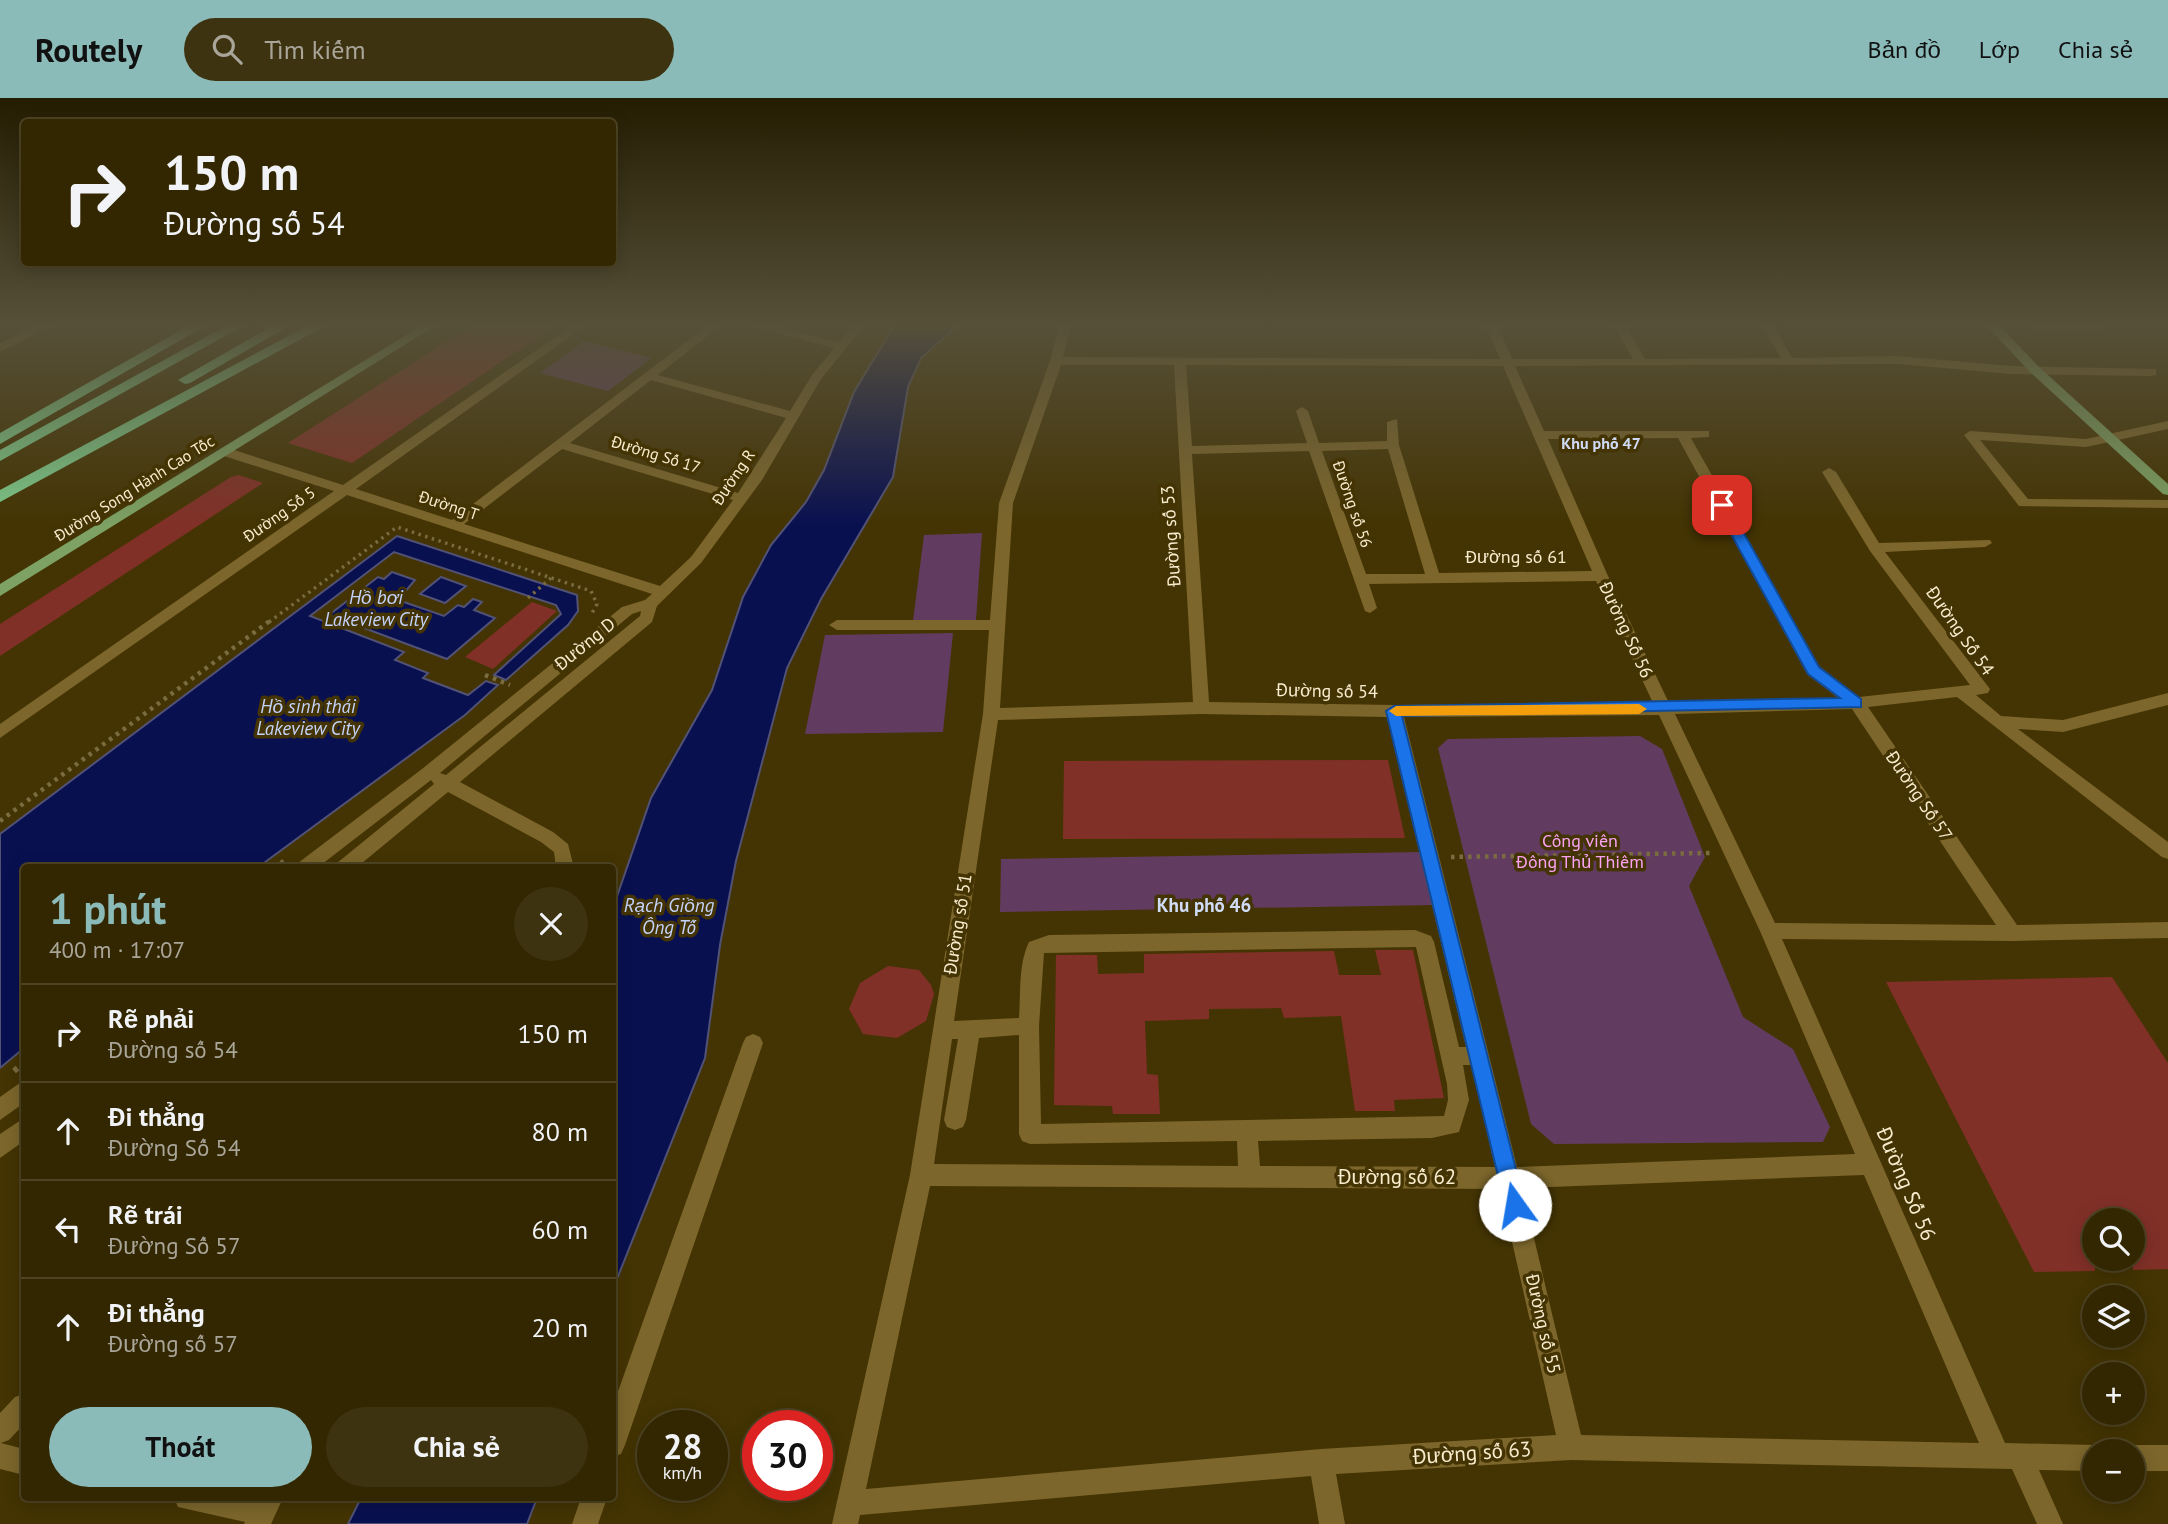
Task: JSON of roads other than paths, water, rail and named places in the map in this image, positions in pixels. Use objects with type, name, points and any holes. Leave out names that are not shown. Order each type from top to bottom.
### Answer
[{"type":"highway","points":[[0,439],[81,393]]},
{"type":"highway","points":[[0,456],[115,393]]},
{"type":"highway","points":[[0,484],[163,393]]},
{"type":"highway","points":[[0,497],[194,393]]},
{"type":"main road","name":"Đường Song Hành Cao Tốc","points":[[0,591],[322,393]]},
{"type":"main road","points":[[2060,393],[2168,491]]},
{"type":"street","name":"Đường Số 5","points":[[0,732],[484,393]]},
{"type":"street","points":[[454,525],[627,393]]},
{"type":"street","points":[[709,393],[793,416]]},
{"type":"street","name":"Đường R","points":[[656,598],[696,560],[741,498],[807,393]]},
{"type":"street","name":"Đường số 51","points":[[848,1514],[921,1175],[991,714],[1006,503],[1045,393]]},
{"type":"street","name":"Đường số 53","points":[[1182,393],[1201,708]]},
{"type":"street","name":"Đường Số 56","points":[[1523,393],[1601,576],[1769,931],[1872,1164],[2009,1457],[2050,1524]]},
{"type":"street","name":"Đường số 56","points":[[1302,411],[1370,608]]},
{"type":"street","points":[[1393,422],[1393,445],[1433,577]]},
{"type":"street","points":[[2168,425],[2112,439],[2067,443],[1969,435],[2024,503],[2168,504]]},
{"type":"street","name":"Đường Số 57","points":[[1682,434],[1813,670],[1856,703],[2012,933]]},
{"type":"street","points":[[1540,435],[1704,435]]},
{"type":"street","name":"Đường Số 17","points":[[560,444],[741,498]]},
{"type":"street","points":[[1185,450],[1393,445]]},
{"type":"street","name":"Đường T","points":[[226,452],[454,525],[656,598]]},
{"type":"street","name":"Đường Số 54","points":[[1664,709],[1856,703],[1982,689],[1875,548],[1829,472]]},
{"type":"street","points":[[1875,548],[1984,543]]},
{"type":"street","name":"Đường số 61","points":[[1361,579],[1601,576]]},
{"type":"street","name":"Đường D","points":[[309,864],[428,773],[627,610],[656,598]]},
{"type":"street","name":"Đường D","points":[[348,864],[614,648],[647,618],[656,598]]},
{"type":"street","points":[[837,625],[997,625]]},
{"type":"street","points":[[1960,691],[2168,852]]},
{"type":"street","points":[[1997,722],[2063,726],[2168,699]]},
{"type":"street","name":"Đường số 54","points":[[991,714],[1201,708],[1394,711],[1664,709]]},
{"type":"street","name":"Đường số 55","points":[[1394,711],[1509,1178],[1571,1447]]},
{"type":"street","points":[[428,773],[547,837],[562,849],[564,864]]},
{"type":"street","points":[[1769,931],[2012,933],[2168,930]]},
{"type":"street","points":[[1415,938],[1424,942],[1429,957],[1459,1087],[1460,1111],[1451,1125],[1030,1134],[1029,1026],[1032,963],[1036,948],[1049,943],[1415,938]]},
{"type":"street","points":[[942,1031],[1029,1026]]},
{"type":"street","points":[[955,1120],[970,1028]]},
{"type":"street","points":[[616,1434],[753,1043]]},
{"type":"street","points":[[1451,1057],[1478,1055]]},
{"type":"street","points":[[0,1110],[21,1092]]},
{"type":"street","points":[[0,1148],[21,1130]]},
{"type":"street","points":[[1247,1131],[1250,1176]]},
{"type":"street","name":"Đường số 62","points":[[921,1175],[1509,1178],[1872,1164]]},
{"type":"street","points":[[0,1430],[21,1409]]},
{"type":"street","name":"Đường số 63","points":[[848,1514],[1321,1462],[1571,1447],[2082,1458]]},
{"type":"street","points":[[0,1455],[21,1461]]},
{"type":"street","points":[[2145,1458],[2168,1458]]},
{"type":"street","points":[[1321,1462],[1332,1524]]},
{"type":"street","points":[[203,1501],[263,1512]]},
{"type":"street","points":[[585,1524],[593,1501]]},
{"type":"water","name":"Rạch Giồng Ông Tố","points":[[854,393],[907,393],[893,477],[821,599],[787,668],[736,861],[720,945],[705,1058],[616,1281],[616,899],[651,798],[712,690],[743,597],[771,545],[806,502],[824,470]]},
{"type":"water","name":"Hồ sinh thái Lakeview City","points":[[397,536],[577,595],[578,611],[568,625],[506,680],[494,675],[561,614],[556,605],[394,552],[310,616],[404,652],[395,660],[428,673],[423,678],[468,695],[486,681],[498,685],[465,715],[262,864],[21,864],[21,1050],[0,1068],[0,834]]},
{"type":"water","name":"Hồ bơi Lakeview City","points":[[392,572],[415,580],[398,600],[444,616],[458,605],[464,607],[473,599],[482,602],[474,610],[495,618],[447,659],[329,615],[378,577],[384,579]]},
{"type":"water","points":[[441,577],[466,586],[445,603],[420,594]]},
{"type":"water","points":[[360,1501],[536,1501],[527,1524],[348,1524]]},
{"type":"district","name":"Khu phố 47","points":[[1601,443]]},
{"type":"district","name":"Khu phố 46","points":[[1204,905]]},
{"type":"park label","name":"Công viên Đông Thủ Thiêm","points":[[1580,851]]}]
